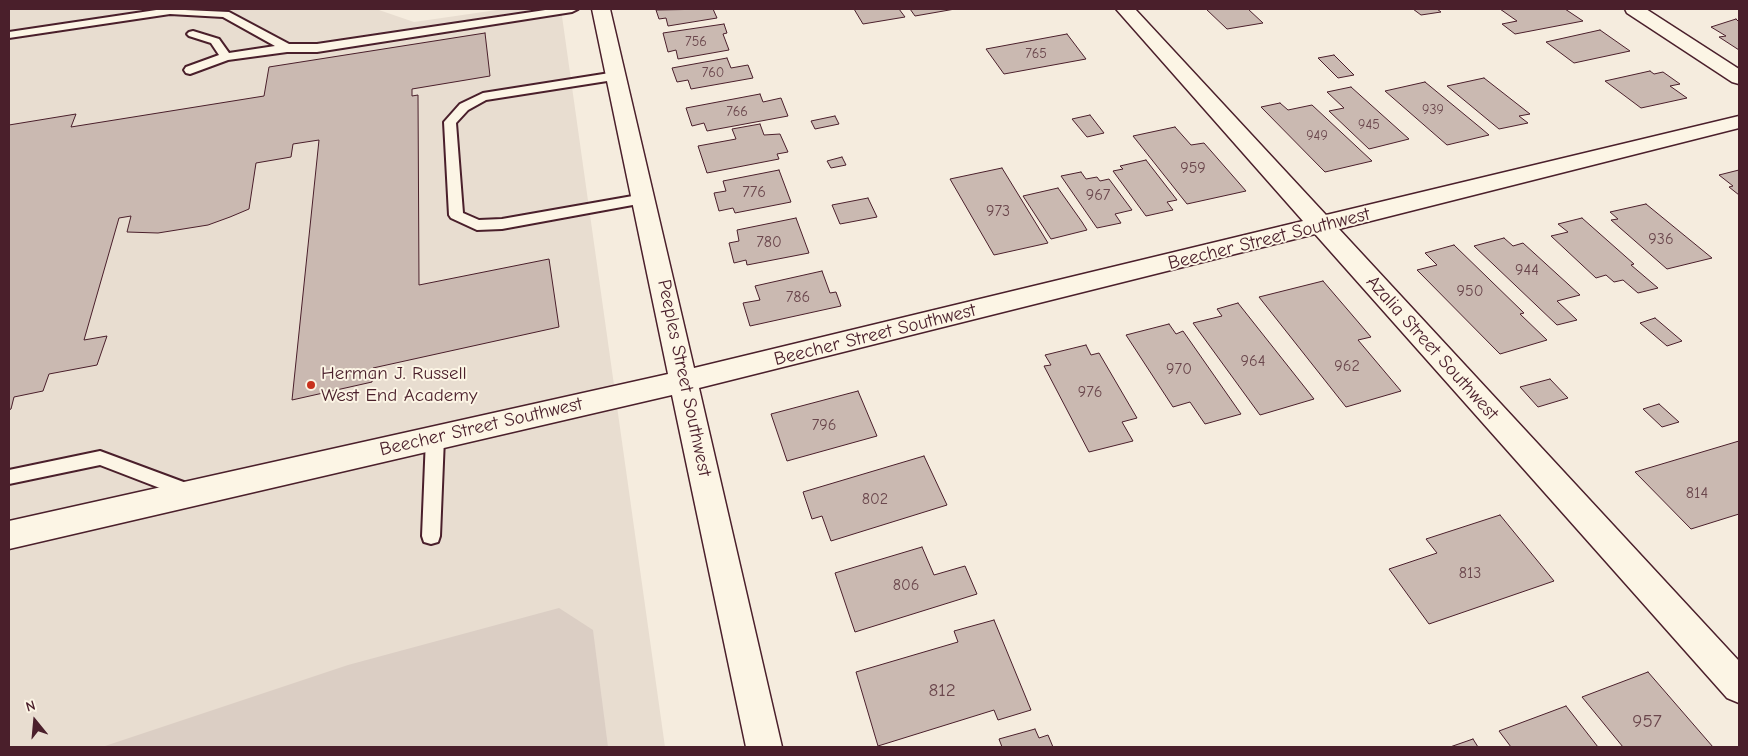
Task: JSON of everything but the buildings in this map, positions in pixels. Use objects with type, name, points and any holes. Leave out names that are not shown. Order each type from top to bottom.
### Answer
[{"type":"street","name":"Peeples Street Southwest","points":[[601,9],[685,381],[764,747]]},
{"type":"street","name":"Azalia Street Southwest","points":[[1125,9],[1739,686]]},
{"type":"street","points":[[1634,9],[1739,78]]},
{"type":"street","name":"Beecher Street Southwest","points":[[9,535],[685,381],[1739,122]]},
{"type":"lane","points":[[190,70],[226,57],[287,48],[317,48],[572,9]]},
{"type":"lane","points":[[9,35],[170,11],[225,14],[287,48]]},
{"type":"lane","points":[[193,34],[215,41],[226,57]]},
{"type":"lane","points":[[616,76],[483,97],[464,107],[450,122],[456,215],[477,225],[502,224],[644,199]]},
{"type":"lane","points":[[431,536],[435,438]]},
{"type":"lane","points":[[9,477],[100,458],[194,493]]},
{"type":"shaded area","name":"Herman J. Russell West End Academy","points":[[9,9],[376,9],[414,22],[504,9],[561,9],[665,747],[9,747]]},
{"type":"shaded area","points":[[559,608],[593,630],[608,747],[102,747],[348,665]]},
{"type":"place","name":"Herman J. Russell West End Academy","points":[[311,385]]}]
